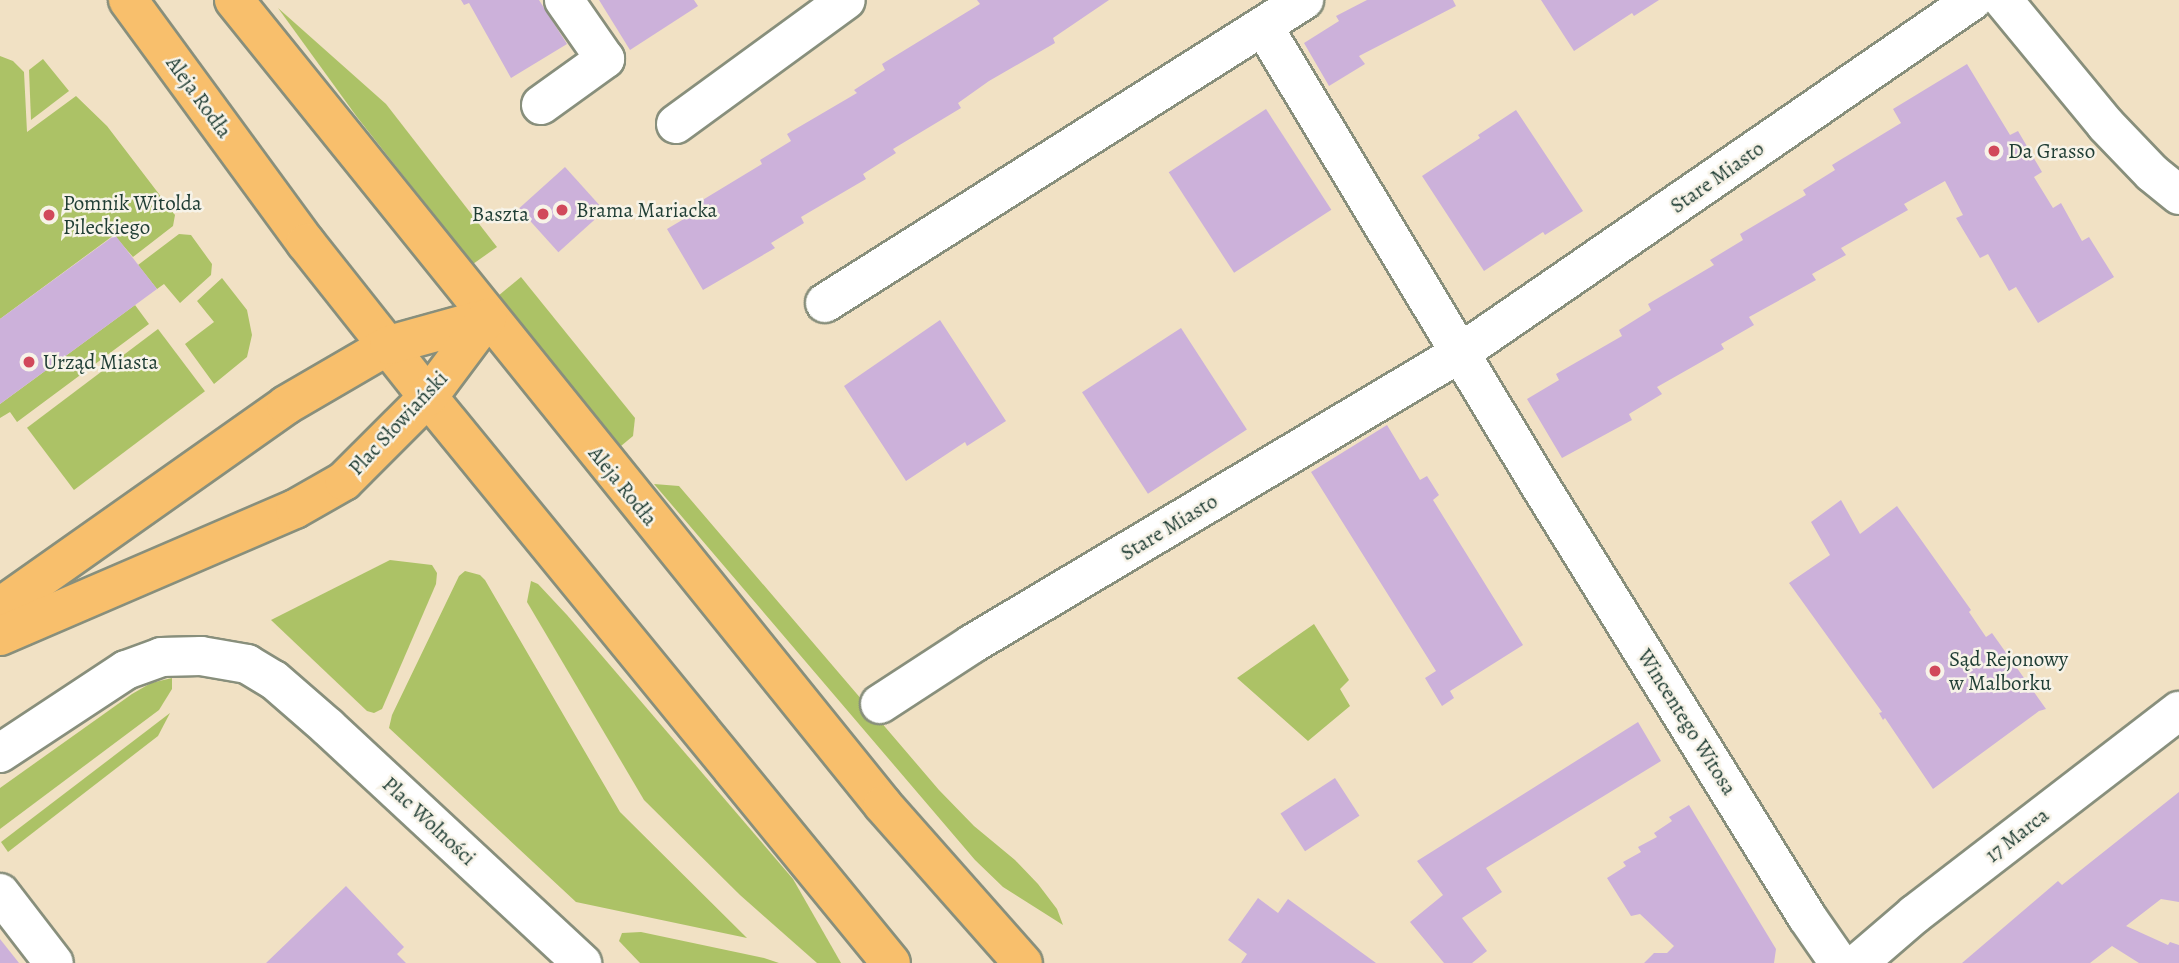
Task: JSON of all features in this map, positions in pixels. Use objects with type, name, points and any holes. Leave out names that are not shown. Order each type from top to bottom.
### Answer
[{"type":"main road","name":"Aleja Rodła","points":[[128,0],[306,243],[428,397],[891,963]]},
{"type":"main road","name":"Aleja Rodła","points":[[234,0],[487,318],[883,805],[1023,963]]},
{"type":"main road","points":[[0,607],[286,405],[388,345],[487,318]]},
{"type":"main road","name":"Plac Słowiański","points":[[0,636],[304,503],[344,481],[428,397],[487,318]]},
{"type":"street","points":[[541,105],[605,60],[564,0]]},
{"type":"street","points":[[676,124],[846,0]]},
{"type":"street","points":[[825,303],[1304,0]]},
{"type":"street","name":"Stare Miasto","points":[[880,704],[972,644],[1460,354],[1973,0]]},
{"type":"street","points":[[2003,0],[2105,125],[2152,173],[2179,195]]},
{"type":"street","points":[[1263,26],[1460,354]]},
{"type":"street","name":"Wincentego Witosa","points":[[1460,354],[1807,917],[1839,963]]},
{"type":"street","name":"Plac Wolności","points":[[0,753],[126,670],[161,657],[201,656],[247,664],[274,680],[582,963]]},
{"type":"street","name":"17 Marca","points":[[1858,963],[1915,914],[2179,711]]},
{"type":"street","points":[[0,893],[54,963]]},
{"type":"green space","points":[[278,8],[386,104],[497,247],[473,264],[357,117]]},
{"type":"green space","points":[[0,56],[13,61],[24,72],[27,132],[76,96],[107,126],[175,215],[173,226],[133,257],[114,235],[0,319]]},
{"type":"green space","points":[[43,59],[69,91],[31,120],[29,70]]},
{"type":"green space","points":[[179,234],[191,235],[212,264],[211,275],[180,303],[164,284],[157,289],[138,265]]},
{"type":"green space","points":[[521,277],[635,418],[633,436],[621,446],[498,296]]},
{"type":"green space","points":[[222,278],[247,310],[252,335],[247,357],[214,384],[185,344],[214,322],[197,301]]},
{"type":"green space","points":[[135,305],[149,324],[17,422],[10,412],[0,418],[0,404]]},
{"type":"green space","points":[[158,329],[205,391],[74,490],[27,428]]},
{"type":"green space","points":[[654,484],[679,486],[939,790],[1038,884],[1057,909],[1063,925],[1003,887],[975,860]]},
{"type":"green space","points":[[390,560],[432,565],[437,573],[436,584],[382,709],[374,713],[367,711],[271,620]]},
{"type":"green space","points":[[465,571],[480,575],[485,580],[620,812],[747,938],[576,902],[389,728],[392,715],[459,576]]},
{"type":"green space","points":[[531,581],[538,584],[567,615],[793,879],[841,963],[817,963],[740,895],[644,800],[527,602]]},
{"type":"green space","points":[[1314,624],[1349,680],[1340,689],[1350,706],[1308,741],[1237,678]]},
{"type":"green space","points":[[172,678],[172,689],[159,710],[0,829],[0,788],[132,694],[151,683]]},
{"type":"green space","points":[[170,713],[158,736],[8,852],[1,842]]},
{"type":"green space","points":[[641,932],[779,963],[640,963],[619,941],[622,933]]},
{"type":"building","points":[[461,0],[539,0],[567,44],[511,78],[469,3],[464,5]]},
{"type":"building","points":[[599,0],[694,0],[698,6],[630,50]]},
{"type":"building","points":[[977,0],[1109,0],[1053,38],[1055,43],[989,81],[958,103],[961,108],[893,149],[896,153],[863,174],[866,179],[801,217],[804,223],[771,243],[775,248],[703,290],[667,229],[699,210],[696,204],[762,164],[760,160],[791,141],[787,134],[857,93],[854,90],[885,70],[882,64],[980,4]]},
{"type":"building","points":[[1367,0],[1453,0],[1456,6],[1359,56],[1365,64],[1329,86],[1304,43],[1339,21],[1336,16]]},
{"type":"building","points":[[1541,0],[1659,0],[1634,16],[1632,13],[1574,51]]},
{"type":"building","points":[[1967,64],[2010,135],[2018,131],[2042,172],[2034,177],[2053,208],[2061,203],[2082,241],[2089,237],[2114,277],[2038,323],[2016,287],[2009,291],[1988,254],[1980,258],[1956,218],[1963,215],[1945,181],[1904,204],[1908,210],[1841,248],[1846,255],[1812,274],[1816,280],[1749,317],[1754,325],[1721,344],[1724,349],[1657,387],[1662,394],[1629,414],[1632,420],[1562,458],[1527,399],[1559,380],[1556,374],[1622,336],[1619,330],[1651,310],[1648,304],[1714,265],[1710,260],[1743,240],[1740,234],[1806,195],[1803,190],[1835,170],[1832,165],[1901,123],[1893,109]]},
{"type":"building","points":[[1266,109],[1331,210],[1234,273],[1169,172]]},
{"type":"building","points":[[1516,110],[1583,211],[1545,235],[1543,232],[1484,271],[1422,176],[1480,138],[1478,135]]},
{"type":"building","name":"Brama Mariacka","points":[[565,167],[604,211],[558,252],[519,208]]},
{"type":"building","name":"Urząd Miasta","points":[[115,235],[157,289],[0,404],[0,319]]},
{"type":"building","points":[[940,320],[1006,421],[967,446],[965,442],[906,481],[844,386]]},
{"type":"building","points":[[1181,328],[1247,429],[1148,494],[1082,392]]},
{"type":"building","points":[[1387,425],[1420,480],[1427,476],[1439,495],[1433,500],[1523,645],[1450,691],[1454,698],[1442,706],[1425,678],[1436,671],[1311,472]]},
{"type":"building","name":"Sąd Rejonowy w Malborku","points":[[1841,500],[1860,534],[1897,506],[1971,610],[1969,612],[1986,637],[1992,633],[2046,709],[2039,711],[1933,789],[1885,718],[1883,720],[1879,713],[1882,712],[1789,583],[1830,555],[1811,522]]},
{"type":"building","points":[[1638,722],[1661,761],[1486,868],[1502,892],[1462,918],[1487,951],[1472,963],[1444,963],[1410,922],[1443,895],[1417,861]]},
{"type":"building","points":[[1335,778],[1360,816],[1305,851],[1280,813]]},
{"type":"building","points":[[2179,792],[2179,902],[2161,899],[2126,926],[2168,945],[2170,942],[2179,945],[2179,963],[2139,963],[2112,946],[2090,963],[1962,963],[2058,881],[2062,885]]},
{"type":"building","points":[[1689,805],[1776,949],[1774,963],[1644,963],[1654,953],[1667,953],[1674,946],[1640,914],[1631,916],[1607,878],[1626,866],[1623,862],[1641,852],[1638,847],[1657,837],[1654,833],[1672,821],[1669,817]]},
{"type":"building","points":[[346,886],[404,947],[397,954],[406,963],[266,963]]},
{"type":"building","points":[[1258,898],[1278,913],[1288,899],[1376,963],[1241,963],[1247,954],[1228,940]]},
{"type":"building","points":[[0,939],[19,963],[0,963]]},
{"type":"place","name":"Da Grasso","points":[[1994,151]]},
{"type":"place","name":"Brama Mariacka","points":[[562,210]]},
{"type":"place","name":"Baszta","points":[[543,214]]},
{"type":"place","name":"Pomnik Witolda Pileckiego","points":[[49,215]]},
{"type":"place","name":"Urząd Miasta","points":[[29,362]]},
{"type":"place","name":"Sąd Rejonowy w Malborku","points":[[1935,671]]}]
